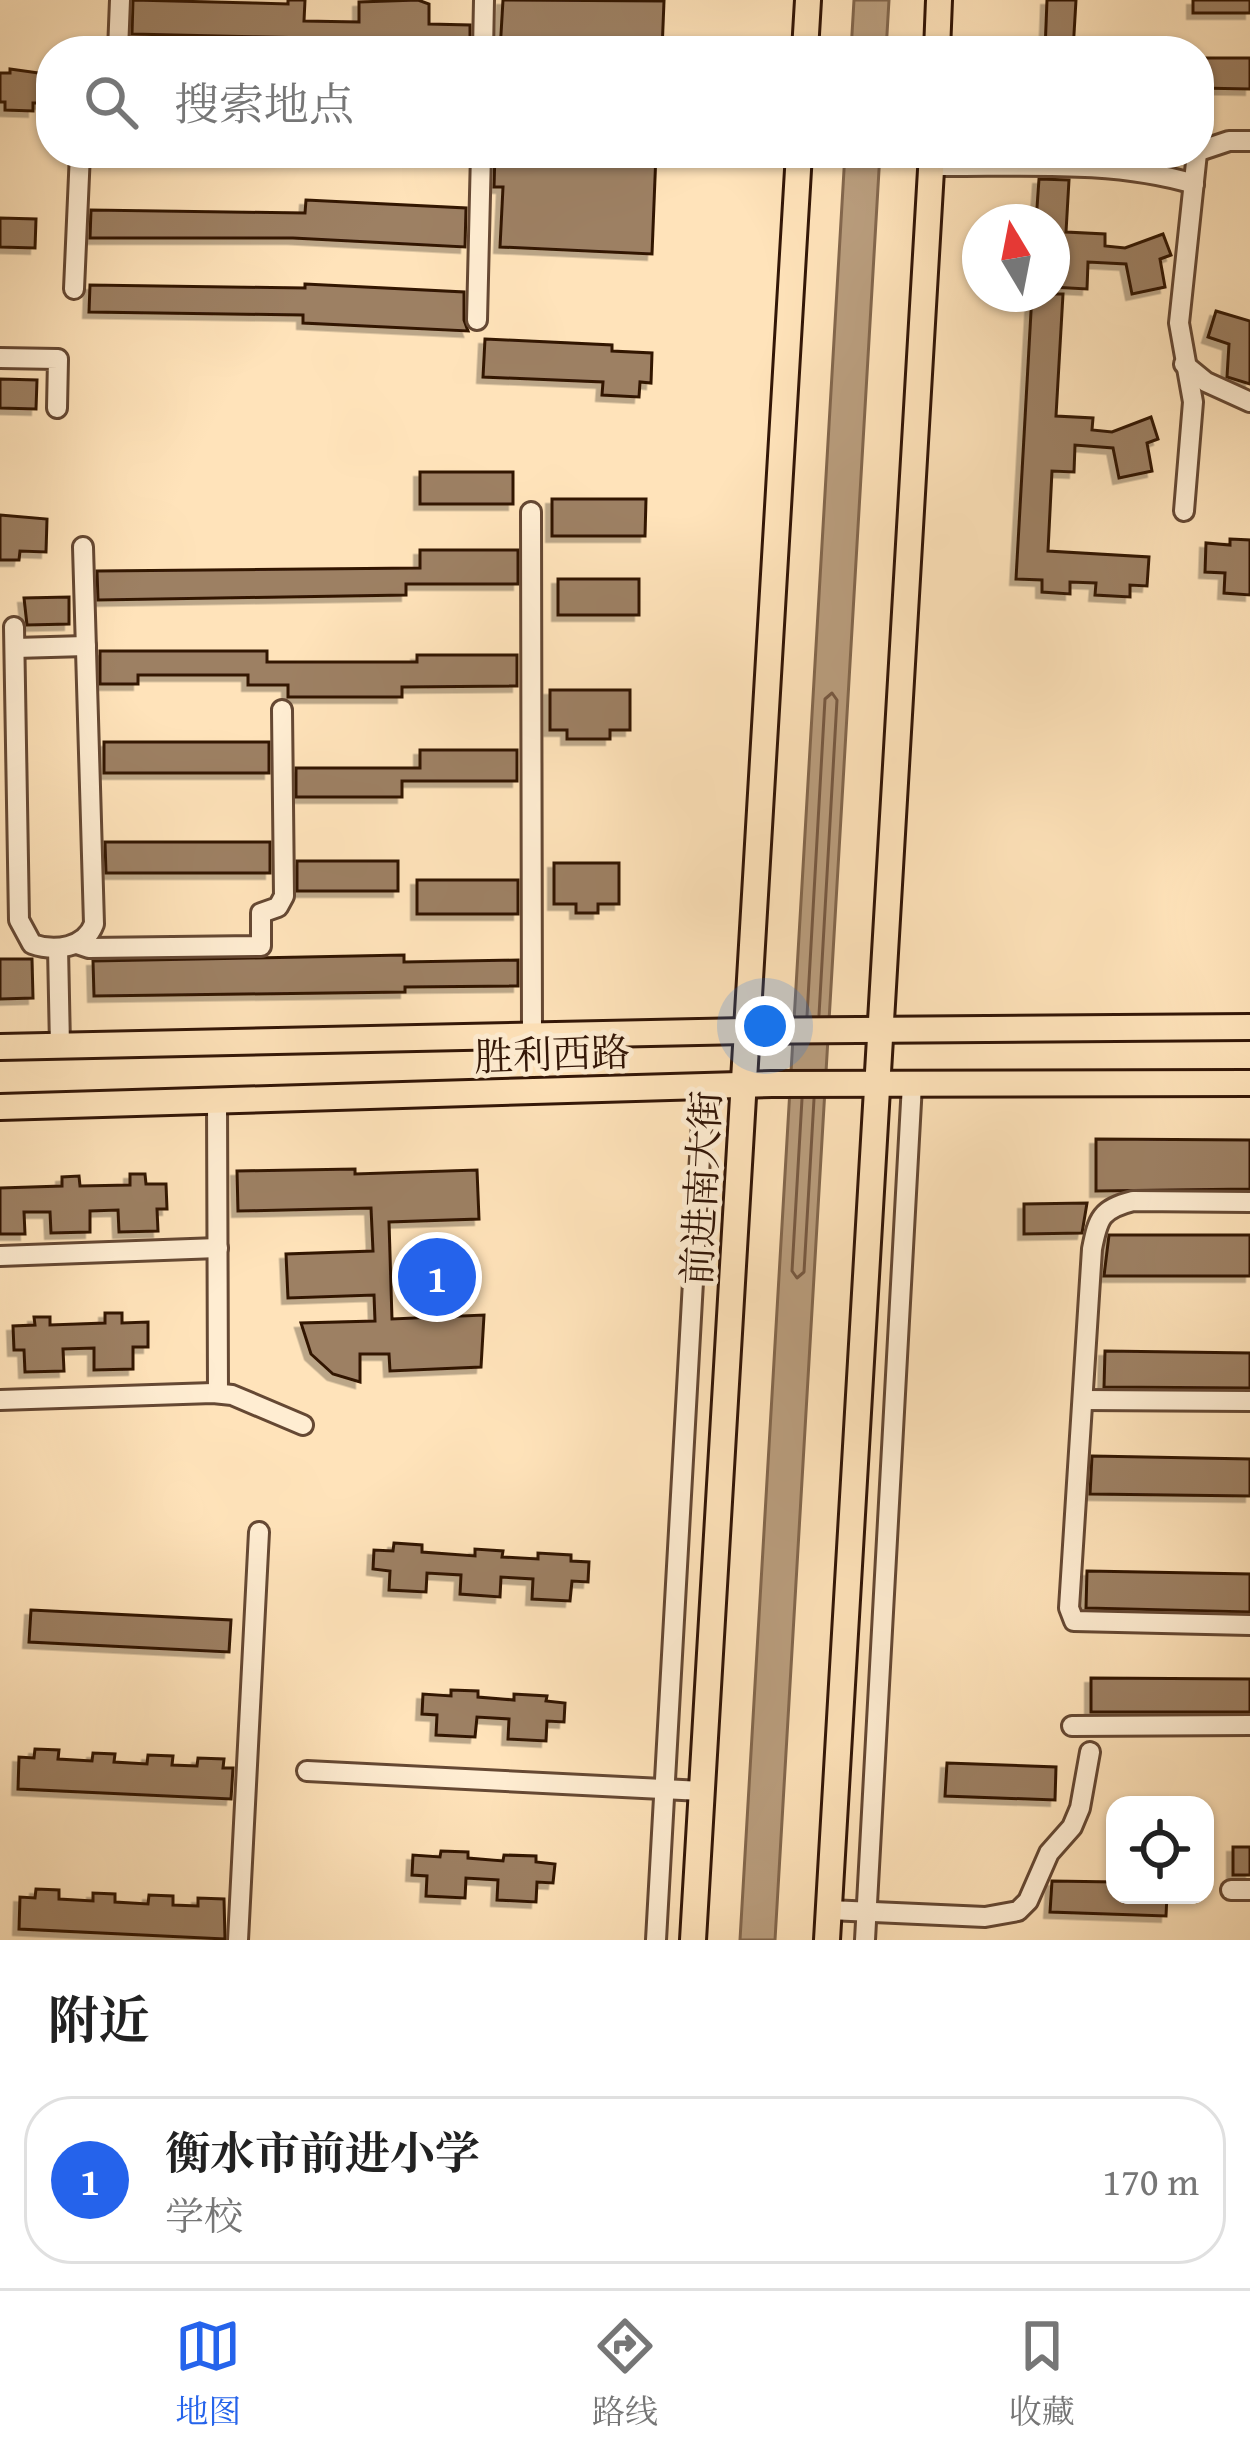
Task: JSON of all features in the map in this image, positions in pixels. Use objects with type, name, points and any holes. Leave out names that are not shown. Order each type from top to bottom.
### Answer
[{"type":"main road","points":[[806,36],[808,0]]},
{"type":"main road","points":[[938,36],[939,0]]},
{"type":"main road","name":"前进南大街","points":[[693,1940],[743,1085],[759,1031],[799,168]]},
{"type":"main road","points":[[827,1940],[931,168]]},
{"type":"main road","name":"胜利西路","points":[[0,1047],[881,1029],[1250,1027]]},
{"type":"main road","name":"胜利西路","points":[[0,1107],[772,1084],[1250,1083]]},
{"type":"street","points":[[119,36],[120,0]]},
{"type":"street","points":[[483,36],[484,0]]},
{"type":"street","points":[[1214,146],[1250,141]]},
{"type":"street","points":[[74,289],[79,168]]},
{"type":"street","points":[[477,320],[481,168]]},
{"type":"street","points":[[1087,168],[1168,176],[1194,184]]},
{"type":"street","points":[[1184,511],[1193,402],[1179,323],[1196,168]]},
{"type":"street","points":[[0,358],[58,359],[57,408]]},
{"type":"street","points":[[1184,364],[1206,382],[1250,402]]},
{"type":"street","points":[[530,512],[532,1036]]},
{"type":"street","points":[[68,946],[91,933],[94,924],[83,547]]},
{"type":"street","points":[[14,627],[19,920],[32,944],[261,946],[261,913],[278,907],[284,896],[282,710]]},
{"type":"street","points":[[15,648],[86,646]]},
{"type":"street","points":[[60,1046],[68,946]]},
{"type":"street","points":[[865,1940],[912,1084]]},
{"type":"street","points":[[656,1940],[704,1086]]},
{"type":"street","points":[[218,1100],[218,1393]]},
{"type":"street","points":[[1250,1202],[1133,1201],[1115,1206],[1098,1220],[1092,1249],[1069,1608],[1074,1621],[1250,1625]]},
{"type":"street","points":[[0,1256],[218,1248]]},
{"type":"street","points":[[0,1400],[218,1393],[303,1425]]},
{"type":"street","points":[[1083,1400],[1250,1401]]},
{"type":"street","points":[[238,1940],[259,1532]]},
{"type":"street","points":[[1072,1726],[1250,1725]]},
{"type":"street","points":[[829,1910],[985,1917],[1018,1911],[1028,1901],[1049,1853],[1072,1827],[1090,1752]]},
{"type":"street","points":[[307,1771],[702,1792]]},
{"type":"water","points":[[854,0],[889,0],[887,36],[852,36]]},
{"type":"water","points":[[844,168],[879,168],[775,1940],[740,1940]]},
{"type":"building","points":[[133,0],[288,4],[288,0],[305,0],[304,21],[359,22],[359,2],[418,0],[429,4],[429,24],[470,25],[470,36],[132,34]]},
{"type":"building","points":[[503,0],[664,1],[663,36],[501,36]]},
{"type":"building","points":[[1047,0],[1076,0],[1074,36],[1046,36]]},
{"type":"building","points":[[1193,0],[1250,0],[1250,13],[1193,13]]},
{"type":"building","points":[[1214,58],[1250,58],[1250,89],[1214,88]]},
{"type":"building","points":[[10,69],[36,73],[33,111],[5,110],[5,102],[0,102],[0,73],[10,73]]},
{"type":"building","points":[[495,168],[655,168],[652,254],[500,247],[503,187],[494,187]]},
{"type":"building","points":[[1039,179],[1069,180],[1068,204],[1037,204]]},
{"type":"building","points":[[306,200],[466,208],[465,247],[293,238],[90,238],[91,210],[305,213]]},
{"type":"building","points":[[0,218],[36,219],[35,248],[0,247]]},
{"type":"building","points":[[1070,232],[1105,234],[1105,246],[1125,248],[1163,234],[1171,255],[1160,259],[1165,287],[1132,294],[1126,264],[1088,262],[1087,289],[1070,288]]},
{"type":"building","points":[[305,284],[464,292],[468,331],[303,323],[303,315],[89,312],[90,285],[305,288]]},
{"type":"building","points":[[1216,311],[1250,321],[1250,384],[1227,377],[1229,344],[1208,337]]},
{"type":"building","points":[[1031,312],[1062,312],[1056,416],[1093,418],[1092,430],[1112,432],[1151,417],[1158,439],[1147,443],[1152,471],[1119,478],[1113,448],[1075,445],[1074,472],[1052,471],[1048,551],[1149,557],[1147,586],[1130,585],[1130,597],[1095,595],[1096,583],[1070,582],[1070,594],[1042,592],[1042,580],[1016,579]]},
{"type":"building","points":[[485,339],[612,345],[612,351],[652,353],[651,383],[640,382],[639,397],[602,395],[603,382],[483,377]]},
{"type":"building","points":[[0,379],[37,380],[36,409],[0,408]]},
{"type":"building","points":[[420,472],[513,472],[513,504],[420,504]]},
{"type":"building","points":[[552,499],[646,499],[645,536],[552,536]]},
{"type":"building","points":[[0,515],[47,519],[46,552],[20,551],[19,560],[0,560]]},
{"type":"building","points":[[1230,539],[1250,540],[1250,595],[1224,593],[1225,573],[1205,572],[1206,543],[1230,545]]},
{"type":"building","points":[[420,550],[518,550],[518,584],[406,584],[406,595],[98,600],[97,571],[420,568]]},
{"type":"building","points":[[558,579],[639,579],[639,615],[558,615]]},
{"type":"building","points":[[69,597],[69,624],[27,625],[24,598]]},
{"type":"building","points":[[100,651],[267,651],[267,662],[417,662],[417,655],[517,655],[517,686],[402,687],[402,697],[288,697],[288,685],[248,685],[248,675],[138,675],[138,684],[100,684]]},
{"type":"building","points":[[550,690],[630,690],[630,730],[610,730],[610,739],[567,739],[567,730],[550,730]]},
{"type":"building","points":[[104,742],[269,742],[269,773],[104,773]]},
{"type":"building","points":[[420,750],[517,750],[517,781],[402,781],[402,797],[296,797],[296,768],[420,768]]},
{"type":"building","points":[[105,842],[270,842],[270,873],[106,873]]},
{"type":"building","points":[[297,861],[398,861],[398,891],[297,891]]},
{"type":"building","points":[[554,863],[619,863],[619,904],[598,904],[598,913],[576,913],[576,904],[554,904]]},
{"type":"building","points":[[417,880],[518,880],[518,914],[417,914]]},
{"type":"building","points":[[404,955],[404,962],[518,960],[518,986],[94,996],[93,961]]},
{"type":"building","points":[[0,959],[32,959],[33,998],[0,999]]},
{"type":"building","points":[[1096,1139],[1250,1140],[1250,1189],[1096,1191]]},
{"type":"building","points":[[355,1169],[355,1174],[477,1170],[479,1219],[389,1222],[392,1319],[484,1315],[481,1367],[390,1371],[389,1354],[360,1354],[360,1382],[333,1374],[311,1354],[301,1323],[375,1321],[374,1295],[288,1298],[286,1254],[373,1251],[371,1208],[238,1211],[237,1171]]},
{"type":"building","points":[[130,1174],[145,1174],[146,1184],[166,1184],[167,1209],[157,1209],[158,1231],[119,1232],[118,1210],[90,1211],[90,1232],[51,1233],[50,1212],[24,1212],[25,1234],[0,1234],[0,1188],[62,1186],[62,1177],[79,1176],[80,1186],[130,1185]]},
{"type":"building","points":[[1087,1203],[1082,1233],[1024,1234],[1024,1204]]},
{"type":"building","points":[[1109,1235],[1250,1235],[1250,1276],[1104,1276]]},
{"type":"building","points":[[105,1313],[122,1313],[122,1323],[148,1322],[148,1347],[133,1347],[133,1369],[94,1370],[94,1348],[63,1349],[64,1371],[25,1372],[24,1350],[14,1350],[13,1326],[35,1325],[34,1317],[50,1317],[50,1325],[105,1323]]},
{"type":"building","points":[[1105,1351],[1250,1353],[1250,1388],[1104,1387]]},
{"type":"building","points":[[1092,1456],[1250,1459],[1250,1496],[1090,1494]]},
{"type":"building","points":[[394,1543],[422,1545],[422,1552],[475,1556],[475,1549],[503,1551],[502,1557],[571,1555],[571,1561],[589,1562],[588,1582],[572,1581],[570,1601],[532,1599],[533,1579],[501,1577],[500,1597],[460,1594],[461,1575],[427,1573],[426,1592],[389,1590],[390,1571],[373,1569],[374,1550],[393,1551]]},
{"type":"building","points":[[1087,1571],[1250,1574],[1250,1612],[1086,1608]]},
{"type":"building","points":[[31,1610],[231,1620],[229,1652],[29,1642]]},
{"type":"building","points":[[1091,1678],[1250,1679],[1250,1712],[1091,1712]]},
{"type":"building","points":[[451,1690],[514,1700],[514,1694],[547,1696],[546,1701],[565,1703],[564,1722],[547,1721],[546,1741],[508,1739],[509,1719],[477,1717],[475,1737],[436,1735],[437,1715],[422,1714],[423,1694],[451,1696]]},
{"type":"building","points":[[35,1749],[59,1750],[58,1759],[92,1761],[93,1753],[115,1754],[114,1762],[147,1764],[148,1755],[173,1756],[172,1765],[197,1766],[198,1758],[224,1759],[223,1768],[233,1768],[231,1799],[18,1789],[19,1757],[34,1758]]},
{"type":"building","points":[[947,1763],[1056,1767],[1055,1800],[945,1796]]},
{"type":"building","points":[[1233,1847],[1250,1847],[1250,1875],[1233,1875]]},
{"type":"building","points":[[441,1851],[503,1861],[504,1855],[536,1856],[536,1862],[555,1864],[553,1883],[537,1882],[536,1902],[497,1900],[498,1880],[466,1878],[465,1898],[426,1896],[427,1876],[412,1875],[413,1855],[440,1857]]},
{"type":"building","points":[[1052,1881],[1106,1882],[1106,1904],[1167,1904],[1166,1916],[1050,1912]]},
{"type":"building","points":[[36,1889],[59,1890],[59,1899],[93,1901],[93,1893],[115,1894],[115,1902],[148,1904],[149,1895],[173,1896],[173,1905],[198,1906],[198,1898],[224,1899],[225,1939],[19,1929],[20,1897],[35,1898]]},
{"type":"place","name":"衡水市前进小学","points":[[437,1277]]}]
